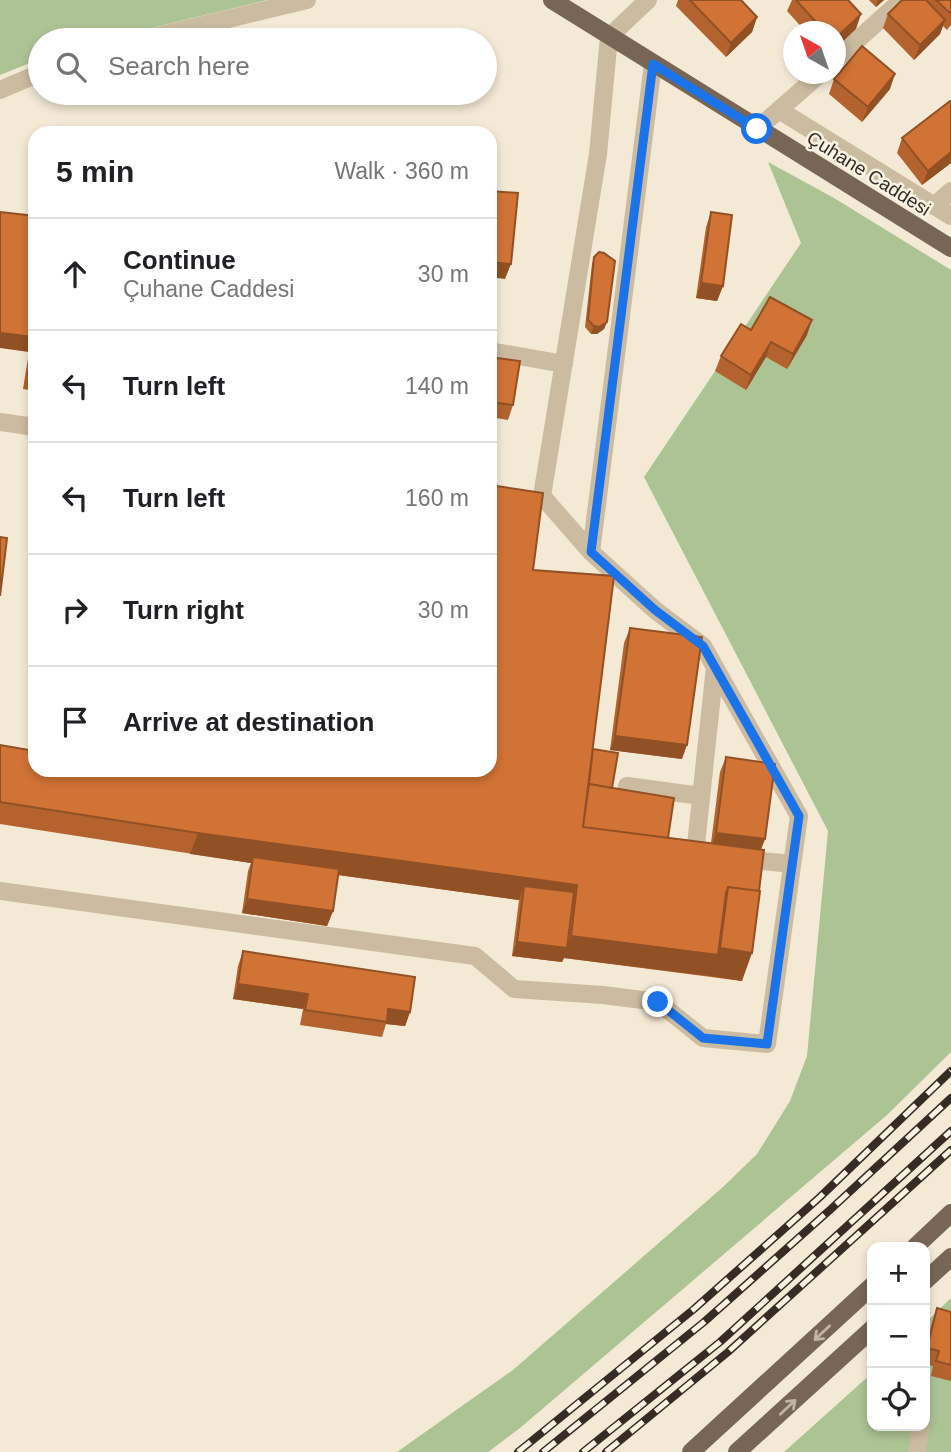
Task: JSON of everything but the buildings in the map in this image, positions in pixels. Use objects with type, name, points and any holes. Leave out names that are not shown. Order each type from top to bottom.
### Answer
[{"type":"main road","name":"Çuhane Caddesi","points":[[552,0],[951,248]]},
{"type":"main road","points":[[920,1242],[951,1213]]},
{"type":"main road","points":[[930,1276],[951,1257]]},
{"type":"main road","points":[[691,1452],[867,1291]]},
{"type":"main road","points":[[737,1452],[867,1334]]},
{"type":"street","points":[[191,28],[307,0]]},
{"type":"street","points":[[0,891],[475,956],[514,989],[658,1002],[703,1038],[767,1044],[799,816],[703,646],[655,610],[591,552],[542,496],[598,154],[609,37],[648,0]]},
{"type":"street","points":[[846,50],[902,0]]},
{"type":"street","points":[[591,552],[653,64]]},
{"type":"street","points":[[0,90],[28,78]]},
{"type":"street","points":[[757,129],[809,84]]},
{"type":"street","points":[[779,110],[951,216]]},
{"type":"street","points":[[934,205],[951,191]]},
{"type":"street","points":[[497,352],[564,364]]},
{"type":"street","points":[[0,422],[28,426]]},
{"type":"street","points":[[715,667],[695,854],[792,864]]},
{"type":"street","points":[[627,786],[701,796]]},
{"type":"street","points":[[918,1452],[920,1431]]},
{"type":"green space","points":[[0,0],[267,0],[152,28],[28,28],[28,64],[0,75]]},
{"type":"green space","points":[[768,162],[834,198],[951,270],[951,1052],[887,1115],[520,1428],[488,1452],[397,1452],[513,1370],[723,1187],[757,1154],[790,1101],[807,1056],[828,831],[644,477],[801,243]]},
{"type":"green space","points":[[951,1298],[951,1452],[784,1452],[867,1377],[867,1431],[930,1431],[930,1318]]},
{"type":"railway","points":[[518,1452],[694,1309],[820,1197],[951,1071]]},
{"type":"railway","points":[[543,1452],[704,1322],[951,1098]]},
{"type":"railway","points":[[583,1452],[720,1342],[951,1131]]},
{"type":"railway","points":[[606,1452],[728,1352],[951,1150]]},
{"type":"route","points":[[658,1002],[703,1038],[767,1044],[799,816],[703,646],[655,610],[591,552],[653,64],[757,129]]}]
